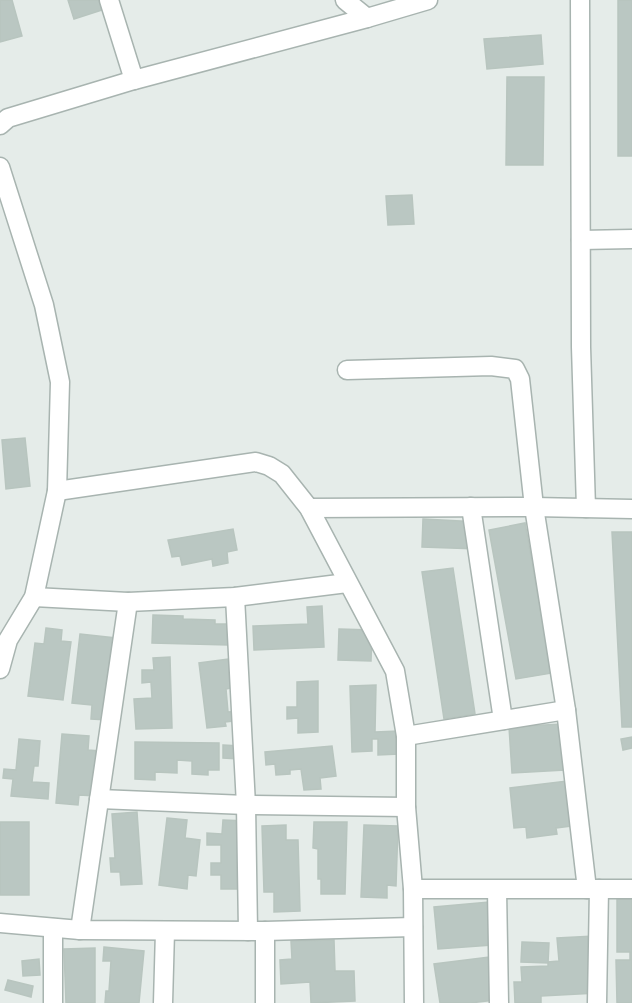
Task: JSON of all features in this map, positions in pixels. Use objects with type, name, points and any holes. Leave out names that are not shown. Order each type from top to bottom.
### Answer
[{"type":"street","points":[[109,0],[134,80]]},
{"type":"street","points":[[345,0],[367,18]]},
{"type":"street","points":[[3,120],[134,80],[428,0]]},
{"type":"street","points":[[580,0],[580,347],[586,508]]},
{"type":"street","points":[[0,167],[44,305],[60,382],[57,491],[34,597],[8,640],[0,669]]},
{"type":"street","points":[[581,240],[632,239]]},
{"type":"street","points":[[347,370],[491,366],[514,369],[520,380],[534,507],[593,889],[597,1003]]},
{"type":"street","points":[[57,491],[256,462],[270,466],[282,474],[309,508],[395,670],[406,736],[406,807],[413,889],[414,1003]]},
{"type":"street","points":[[471,507],[503,720]]},
{"type":"street","points":[[309,508],[632,508]]},
{"type":"street","points":[[34,597],[128,602],[235,597],[347,583]]},
{"type":"street","points":[[235,597],[246,806],[265,1003]]},
{"type":"street","points":[[80,930],[128,602]]},
{"type":"street","points":[[406,736],[566,710]]},
{"type":"street","points":[[99,799],[246,806],[406,807]]},
{"type":"street","points":[[413,889],[632,889]]},
{"type":"street","points":[[497,890],[499,1003]]},
{"type":"street","points":[[0,923],[80,930],[165,931],[412,927]]},
{"type":"street","points":[[53,928],[53,1003]]},
{"type":"street","points":[[163,1003],[165,931]]},
{"type":"building","points":[[0,0],[12,0],[22,36],[0,42]]},
{"type":"building","points":[[68,0],[102,0],[105,9],[74,19]]},
{"type":"building","points":[[618,0],[632,0],[632,156],[618,156]]},
{"type":"building","points":[[541,35],[543,64],[487,69],[484,39]]},
{"type":"building","points":[[507,77],[544,77],[543,165],[506,165]]},
{"type":"building","points":[[412,195],[414,224],[388,225],[386,196]]},
{"type":"building","points":[[25,438],[30,486],[6,489],[2,440]]},
{"type":"building","points":[[423,519],[479,522],[478,549],[422,547]]},
{"type":"building","points":[[525,523],[552,673],[516,679],[489,530]]},
{"type":"building","points":[[233,529],[237,550],[227,552],[228,563],[213,566],[212,559],[182,565],[180,556],[172,557],[168,540]]},
{"type":"building","points":[[612,532],[632,532],[632,727],[622,727]]},
{"type":"building","points":[[453,568],[475,714],[444,719],[422,572]]},
{"type":"building","points":[[322,606],[324,647],[254,650],[253,626],[308,624],[307,607]]},
{"type":"building","points":[[153,615],[183,616],[183,619],[215,620],[215,624],[229,624],[228,645],[152,643]]},
{"type":"building","points":[[46,628],[62,630],[61,641],[71,642],[63,700],[28,696],[35,643],[44,644]]},
{"type":"building","points":[[339,629],[372,630],[371,661],[338,660]]},
{"type":"building","points":[[80,634],[116,638],[107,720],[91,719],[92,705],[72,703]]},
{"type":"building","points":[[170,657],[172,728],[136,729],[134,699],[152,698],[151,682],[142,683],[142,670],[154,670],[153,658]]},
{"type":"building","points":[[228,659],[231,688],[226,689],[228,712],[241,711],[242,720],[225,722],[226,726],[207,728],[199,663]]},
{"type":"building","points":[[318,681],[318,732],[298,733],[298,718],[287,719],[287,707],[297,707],[297,682]]},
{"type":"building","points":[[376,685],[375,732],[398,731],[399,754],[378,755],[378,739],[372,739],[372,751],[352,752],[350,686]]},
{"type":"building","points":[[562,724],[565,770],[512,773],[509,727]]},
{"type":"building","points":[[62,734],[89,736],[88,750],[100,751],[96,796],[79,795],[78,805],[56,803]]},
{"type":"building","points":[[632,737],[632,748],[623,750],[621,739]]},
{"type":"building","points":[[19,739],[40,741],[38,766],[34,766],[32,782],[49,783],[48,799],[11,796],[13,779],[3,778],[4,769],[16,770]]},
{"type":"building","points":[[135,742],[219,743],[219,770],[208,770],[208,775],[192,774],[192,761],[177,760],[177,773],[155,772],[155,780],[135,779]]},
{"type":"building","points":[[223,745],[240,746],[239,759],[223,758]]},
{"type":"building","points":[[332,746],[336,776],[320,778],[321,789],[304,790],[301,769],[290,770],[290,774],[276,775],[275,764],[266,765],[265,752]]},
{"type":"building","points":[[567,781],[571,826],[556,828],[557,834],[527,838],[526,827],[514,828],[510,788]]},
{"type":"building","points":[[137,812],[142,884],[121,885],[120,872],[111,872],[110,858],[115,858],[112,814]]},
{"type":"building","points":[[167,818],[187,820],[185,838],[200,840],[196,876],[188,875],[187,889],[159,885]]},
{"type":"building","points":[[223,820],[247,821],[246,889],[221,889],[221,875],[211,875],[211,863],[221,863],[221,845],[207,845],[207,833],[222,834]]},
{"type":"building","points":[[0,822],[29,822],[29,895],[0,895]]},
{"type":"building","points":[[314,822],[347,822],[345,894],[321,894],[321,879],[318,879],[318,849],[313,848]]},
{"type":"building","points":[[286,825],[286,840],[298,840],[300,911],[274,912],[274,892],[264,892],[262,826]]},
{"type":"building","points":[[364,825],[398,826],[396,886],[387,885],[387,898],[361,897]]},
{"type":"building","points":[[617,899],[632,899],[632,1003],[617,1003],[616,960],[630,960],[630,952],[617,952]]},
{"type":"building","points":[[489,902],[492,945],[438,949],[434,907]]},
{"type":"building","points":[[594,936],[597,993],[541,996],[541,1003],[515,1003],[514,982],[522,982],[521,967],[548,966],[548,962],[559,961],[557,938]]},
{"type":"building","points":[[334,940],[335,971],[354,971],[355,1001],[311,1003],[310,982],[281,984],[280,960],[292,959],[291,941]]},
{"type":"building","points":[[522,942],[549,943],[548,963],[521,962]]},
{"type":"building","points":[[104,947],[144,951],[139,1003],[105,1003],[106,991],[109,991],[111,961],[103,961]]},
{"type":"building","points":[[95,948],[95,1003],[66,1003],[64,949]]},
{"type":"building","points":[[489,957],[495,1000],[440,1003],[434,964]]},
{"type":"building","points":[[39,959],[40,975],[23,976],[22,961]]},
{"type":"building","points":[[8,980],[33,986],[31,997],[5,990]]}]
